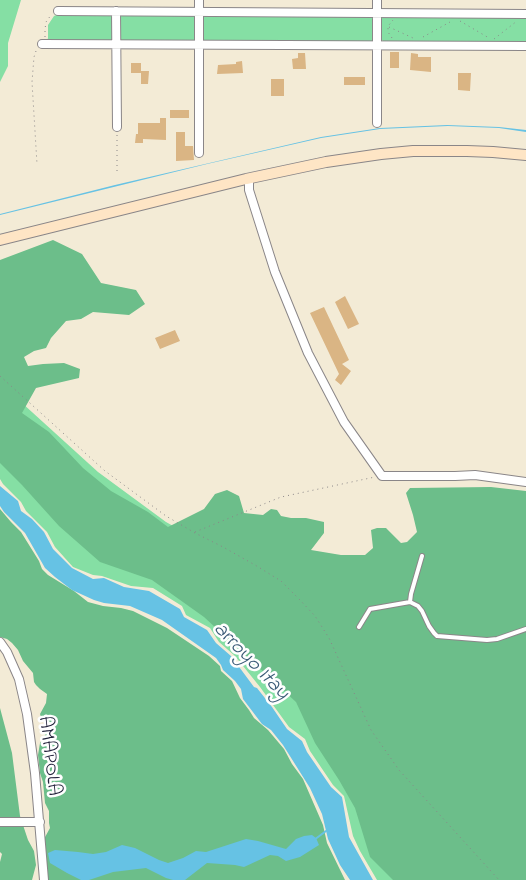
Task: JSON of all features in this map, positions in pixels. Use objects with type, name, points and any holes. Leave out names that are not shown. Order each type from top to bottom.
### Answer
[{"type":"street","points":[[199,0],[199,153]]},
{"type":"street","points":[[377,0],[377,123]]},
{"type":"street","points":[[58,10],[524,16]]},
{"type":"street","points":[[116,11],[117,127]]},
{"type":"street","points":[[42,44],[526,46]]},
{"type":"street","points":[[0,240],[249,178],[326,162],[382,154],[443,150],[526,155]]},
{"type":"street","points":[[249,178],[249,190],[275,272],[308,353],[344,422],[382,476],[475,475],[526,482]]},
{"type":"street","name":"AMAPOLA","points":[[0,642],[19,679],[27,714],[36,772],[44,880]]},
{"type":"street","points":[[0,822],[40,822]]},
{"type":"lane","points":[[410,602],[422,556]]},
{"type":"lane","points":[[358,627],[370,609],[410,602],[418,606],[422,611],[429,626],[437,636],[487,640],[526,629]]},
{"type":"path","points":[[37,164],[32,82],[35,52],[45,39],[46,22],[58,10]]},
{"type":"path","points":[[514,19],[524,16]]},
{"type":"path","points":[[492,40],[524,16]]},
{"type":"path","points":[[461,19],[456,19],[492,40]]},
{"type":"path","points":[[394,20],[388,27],[388,32],[396,40]]},
{"type":"path","points":[[412,40],[418,40],[451,22]]},
{"type":"path","points":[[388,27],[418,40]]},
{"type":"path","points":[[487,40],[499,40]]},
{"type":"path","points":[[117,127],[117,174]]},
{"type":"path","points":[[0,376],[105,470],[166,516],[281,581],[315,616],[329,638],[371,730],[393,762],[499,880]]},
{"type":"path","points":[[195,533],[281,497],[382,476]]},
{"type":"green space","points":[[0,0],[21,0],[8,43],[8,66],[0,82]]},
{"type":"green space","points":[[59,14],[113,14],[113,41],[47,41],[48,25],[54,16]]},
{"type":"green space","points":[[119,15],[195,15],[195,41],[119,41]]},
{"type":"green space","points":[[203,15],[373,16],[373,42],[205,42],[203,40]]},
{"type":"green space","points":[[382,16],[526,17],[526,42],[384,42],[381,39]]},
{"type":"green space","points":[[53,240],[82,254],[101,283],[136,290],[145,304],[129,315],[93,312],[81,319],[66,321],[51,338],[46,348],[34,351],[24,357],[28,366],[64,363],[80,369],[79,378],[36,388],[22,413],[49,432],[83,468],[111,491],[148,512],[168,527],[204,509],[215,494],[227,490],[239,496],[244,513],[263,515],[271,509],[277,510],[281,516],[324,522],[324,533],[311,550],[341,555],[365,555],[373,548],[371,530],[386,528],[401,543],[407,542],[417,532],[406,493],[410,488],[491,487],[526,491],[526,880],[393,880],[370,857],[355,808],[315,743],[296,702],[204,617],[152,580],[100,562],[59,526],[0,463],[0,260]]},
{"type":"green space","points":[[0,383],[98,472],[166,522],[191,536],[492,880],[377,880],[353,836],[344,796],[333,785],[310,751],[305,739],[289,727],[260,687],[235,656],[219,642],[210,628],[186,615],[182,606],[153,588],[131,586],[73,567],[55,547],[47,532],[3,484],[0,479]]},
{"type":"green space","points":[[0,509],[21,532],[42,569],[48,575],[88,602],[133,611],[167,628],[209,656],[220,666],[221,671],[232,681],[240,698],[254,718],[268,730],[284,749],[303,779],[323,825],[327,843],[345,880],[47,880],[43,846],[44,839],[50,828],[49,811],[45,803],[38,755],[40,743],[49,726],[42,720],[40,714],[46,703],[47,694],[34,682],[33,673],[23,661],[18,650],[7,639],[0,637]]},
{"type":"green space","points":[[0,708],[12,753],[20,816],[34,851],[36,865],[32,880],[0,880],[2,854],[0,852]]},
{"type":"water","points":[[447,125],[499,127],[526,130],[526,132],[499,128],[448,126],[380,129],[321,138],[0,215],[115,185],[321,137],[380,128]]},
{"type":"water","points":[[0,486],[18,501],[21,511],[32,519],[44,532],[53,549],[72,568],[93,579],[104,578],[124,587],[149,591],[180,609],[184,617],[207,630],[216,643],[231,656],[254,687],[257,688],[287,729],[302,741],[307,752],[331,787],[342,797],[349,837],[373,880],[350,880],[340,865],[328,839],[322,814],[310,788],[283,745],[271,730],[262,724],[243,699],[241,689],[223,670],[216,658],[162,620],[130,606],[94,600],[72,590],[55,577],[45,568],[25,533],[0,506]]},
{"type":"water","points":[[312,835],[316,838],[319,845],[300,857],[286,861],[278,856],[270,855],[244,867],[207,863],[185,880],[166,878],[146,868],[113,872],[89,880],[81,880],[50,863],[48,853],[55,850],[93,854],[106,852],[122,845],[135,848],[168,863],[196,851],[206,852],[246,839],[286,849],[296,839]]},
{"type":"building","points":[[390,52],[399,52],[399,68],[390,68]]},
{"type":"building","points":[[298,53],[305,53],[306,69],[293,69],[292,59],[298,58]]},
{"type":"building","points":[[411,53],[418,54],[418,57],[431,57],[431,72],[410,70]]},
{"type":"building","points":[[242,61],[243,73],[217,74],[218,65],[236,64],[236,62]]},
{"type":"building","points":[[131,63],[141,63],[141,71],[149,71],[148,84],[141,84],[141,73],[131,73]]},
{"type":"building","points":[[458,73],[471,73],[470,91],[458,90]]},
{"type":"building","points":[[344,77],[365,77],[365,85],[344,85]]},
{"type":"building","points":[[271,79],[284,79],[284,96],[271,96]]},
{"type":"building","points":[[170,110],[189,110],[189,118],[170,118]]},
{"type":"building","points":[[160,118],[166,118],[166,140],[143,139],[143,143],[135,143],[136,134],[138,134],[138,123],[160,123]]},
{"type":"building","points":[[176,132],[185,132],[185,146],[193,146],[194,160],[176,161]]},
{"type":"building","points":[[345,296],[359,324],[348,329],[335,302]]},
{"type":"building","points":[[324,307],[349,360],[342,364],[351,371],[341,385],[335,380],[339,374],[310,313]]},
{"type":"building","points":[[175,330],[180,341],[160,349],[155,338]]},
{"type":"waterway","points":[[314,840],[326,831]]},
{"type":"water label","name":"arroyo Itay","points":[[250,662]]}]
